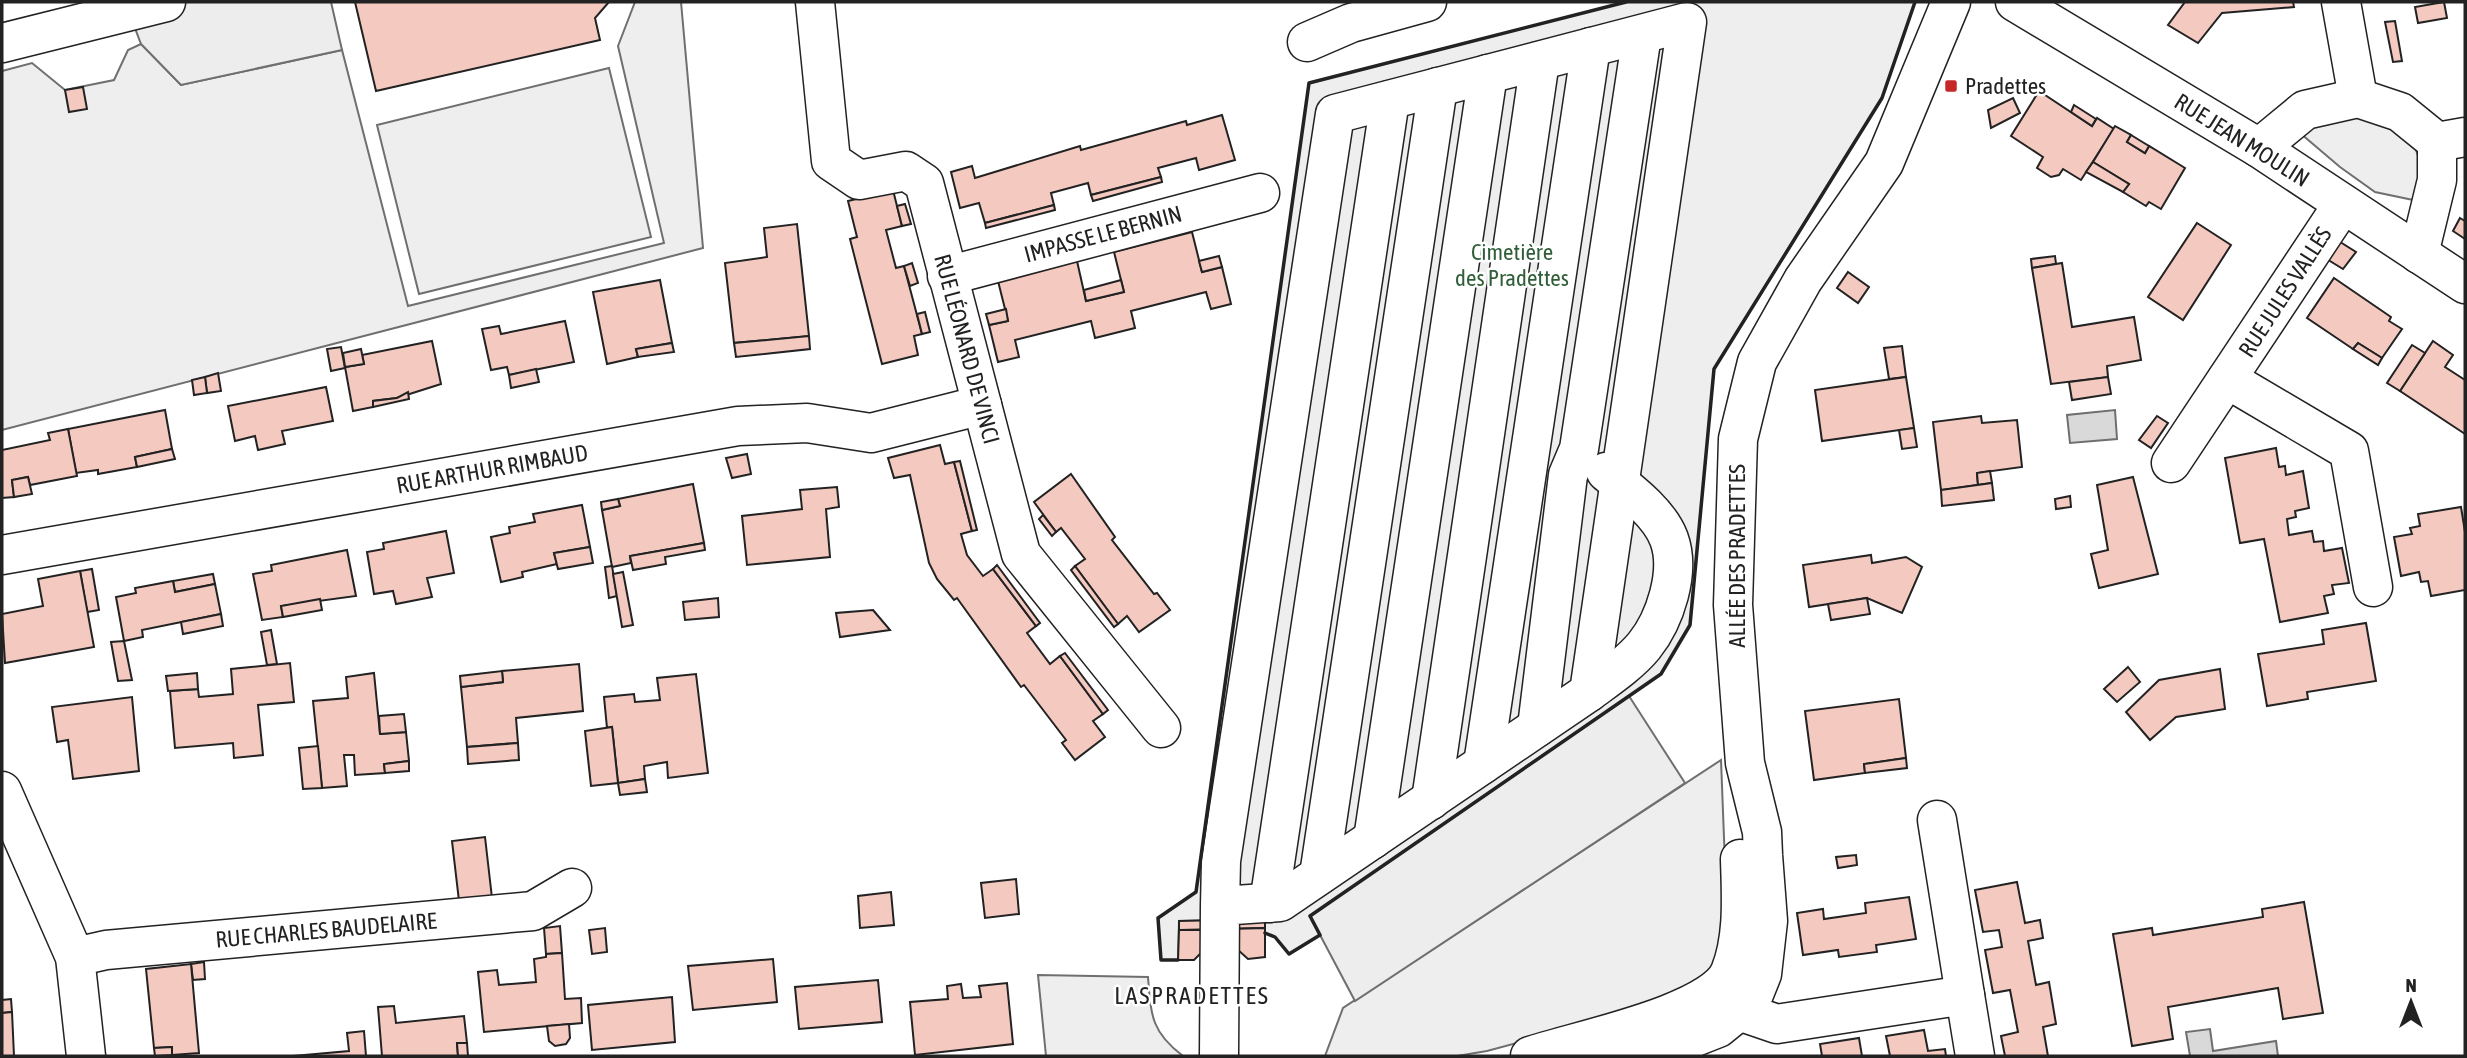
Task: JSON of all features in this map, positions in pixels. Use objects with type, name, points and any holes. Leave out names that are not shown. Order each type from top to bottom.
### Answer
[{"type":"street","points":[[2,43],[166,2]]},
{"type":"street","name":"RUE LÉONARD DE VINCI","points":[[815,2],[831,161],[859,180],[905,171],[924,183],[1021,554],[1161,728]]},
{"type":"street","points":[[1307,42],[1351,23],[1427,2]]},
{"type":"street","name":"ALLÉE DES PRADETTES","points":[[1729,999],[1730,974],[1739,937],[1740,827],[1745,763],[1733,605],[1738,439],[1757,362],[1804,280],[1884,163],[1951,2]]},
{"type":"street","name":"RUE JEAN MOULIN","points":[[2015,2],[2259,148],[2465,284]]},
{"type":"street","points":[[2341,2],[2358,98]]},
{"type":"street","points":[[1219,1056],[1221,862],[1335,114],[1687,22],[1589,692]]},
{"type":"street","points":[[1537,727],[1574,462],[1642,35]]},
{"type":"street","points":[[1483,764],[1591,47]]},
{"type":"street","points":[[1431,800],[1539,61]]},
{"type":"street","points":[[1373,839],[1488,74]]},
{"type":"street","points":[[1320,875],[1438,87]]},
{"type":"street","points":[[2259,148],[2305,110],[2358,98],[2400,112],[2451,139],[2437,180],[2419,254]]},
{"type":"street","points":[[1269,903],[1390,100]]},
{"type":"street","points":[[1327,169],[1658,218]]},
{"type":"street","name":"IMPASSE LE BERNIN","points":[[947,276],[1260,193]]},
{"type":"street","name":"RUE JULES VALLÈS","points":[[2171,463],[2343,204]]},
{"type":"street","points":[[1220,906],[1280,902],[1589,692],[1644,646],[1671,587],[1674,564],[1669,538],[1655,517],[1620,483],[1574,462],[1536,414],[1295,378]]},
{"type":"street","name":"RUE JULES VALLÈS","points":[[2227,379],[2349,451],[2373,587]]},
{"type":"street","name":"RUE ARTHUR RIMBAUD","points":[[2,555],[738,426],[807,423],[871,433],[982,405]]},
{"type":"street","points":[[1286,433],[1528,470],[1574,462]]},
{"type":"street","points":[[1260,608],[1501,644]]},
{"type":"street","points":[[2,792],[75,957],[86,1056]]},
{"type":"street","points":[[1937,820],[1975,1056]]},
{"type":"street","name":"RUE CHARLES BAUDELAIRE","points":[[75,957],[106,950],[533,911],[572,888]]},
{"type":"street","points":[[1530,1056],[1650,1020],[1693,1004],[1729,999],[1777,1024],[1965,995]]},
{"type":"street","points":[[1606,1056],[1690,1039],[1718,1028],[1729,999]]},
{"type":"green space","points":[[635,2],[681,2],[703,248],[2,430],[2,71],[32,63],[65,90],[114,80],[128,50],[141,44],[181,85],[342,50],[408,306],[664,243],[618,46]]},
{"type":"green space","name":"Cimetière des Pradettes","points":[[1626,2],[1915,2],[1882,98],[1714,369],[1690,625],[1661,674],[1310,916],[1320,935],[1289,954],[1275,937],[1265,933],[1265,919],[1179,921],[1178,960],[1161,960],[1158,918],[1196,892],[1309,83]]},
{"type":"green space","points":[[609,68],[651,237],[419,294],[377,125]]},
{"type":"green space","points":[[2377,112],[2416,150],[2424,173],[2418,201],[2375,192],[2300,133],[2319,117]]},
{"type":"green space","points":[[1721,760],[1728,941],[1713,977],[1684,998],[1487,1051],[1457,1056],[1325,1056],[1343,1008]]},
{"type":"green space","points":[[1038,975],[1148,977],[1155,1022],[1164,1039],[1183,1056],[1046,1056]]},
{"type":"shaded area","points":[[125,2],[331,2],[342,50],[181,85],[141,44]]},
{"type":"shaded area","points":[[2115,410],[2117,439],[2070,443],[2067,415]]},
{"type":"shaded area","points":[[1629,696],[1685,783],[1355,1001],[1310,916]]},
{"type":"shaded area","points":[[2210,1029],[2213,1051],[2276,1041],[2278,1056],[2190,1056],[2186,1032]]},
{"type":"building","points":[[355,2],[609,2],[595,18],[600,40],[376,91]]},
{"type":"building","points":[[2185,2],[2293,2],[2294,7],[2222,13],[2198,43],[2168,25]]},
{"type":"building","points":[[2444,2],[2447,18],[2418,23],[2415,7]]},
{"type":"building","points":[[2395,21],[2402,61],[2393,62],[2385,22]]},
{"type":"building","points":[[83,87],[87,109],[69,112],[65,90]]},
{"type":"building","points":[[2039,91],[2092,126],[2097,118],[2114,129],[2081,180],[2063,169],[2059,175],[2051,177],[2037,168],[2043,157],[2011,136]]},
{"type":"building","points":[[2013,98],[2020,113],[1991,128],[1988,110]]},
{"type":"building","points":[[2074,105],[2096,119],[2092,126],[2071,112]]},
{"type":"building","points":[[1222,115],[1235,160],[1199,170],[1196,158],[1158,168],[1161,177],[1091,195],[1088,183],[1051,193],[1054,205],[985,223],[979,203],[960,208],[951,172],[972,166],[975,178],[1080,146],[1081,150],[1186,121],[1187,125]]},
{"type":"building","points":[[2115,126],[2131,135],[2127,142],[2145,153],[2149,146],[2185,168],[2161,209],[2149,202],[2146,206],[2123,192],[2129,184],[2093,162]]},
{"type":"building","points":[[2131,135],[2149,146],[2145,153],[2127,142]]},
{"type":"building","points":[[2093,162],[2129,184],[2123,192],[2086,172]]},
{"type":"building","points":[[1161,177],[1162,182],[1093,201],[1091,195]]},
{"type":"building","points":[[893,190],[902,226],[886,230],[896,268],[904,266],[922,334],[914,336],[918,355],[882,364],[850,239],[857,237],[848,201]]},
{"type":"building","points":[[905,204],[911,224],[902,226],[897,206]]},
{"type":"building","points":[[1054,205],[1055,210],[986,228],[985,223]]},
{"type":"building","points":[[2460,218],[2465,221],[2465,239],[2453,231]]},
{"type":"building","points":[[2197,223],[2231,245],[2183,320],[2148,297]]},
{"type":"building","points":[[797,224],[809,336],[734,343],[725,263],[767,257],[764,228]]},
{"type":"building","points":[[1192,232],[1202,272],[1222,267],[1231,304],[1211,309],[1206,292],[1131,311],[1135,328],[1095,338],[1091,321],[1015,340],[1019,357],[998,362],[989,325],[1008,321],[998,281],[1077,261],[1086,301],[1124,292],[1114,252]]},
{"type":"building","points":[[2337,240],[2356,252],[2343,269],[2325,258]]},
{"type":"building","points":[[1219,256],[1222,267],[1202,272],[1199,261]]},
{"type":"building","points":[[2055,256],[2056,264],[2032,268],[2031,259]]},
{"type":"building","points":[[912,263],[918,283],[910,286],[904,266]]},
{"type":"building","points":[[2062,263],[2072,327],[2134,317],[2141,360],[2107,366],[2108,377],[2051,384],[2032,268]]},
{"type":"building","points":[[1848,272],[1869,287],[1858,303],[1837,288]]},
{"type":"building","points":[[2334,278],[2391,317],[2389,321],[2402,329],[2382,358],[2358,343],[2353,349],[2307,318]]},
{"type":"building","points":[[660,280],[672,343],[636,349],[638,357],[607,364],[593,292]]},
{"type":"building","points":[[1121,280],[1124,292],[1086,301],[1084,290]]},
{"type":"building","points":[[1006,309],[1008,321],[989,325],[986,314]]},
{"type":"building","points":[[925,312],[930,332],[922,334],[917,314]]},
{"type":"building","points":[[565,321],[574,362],[509,375],[507,367],[491,370],[482,329],[499,326],[501,334]]},
{"type":"building","points":[[809,336],[810,349],[736,357],[734,343]]},
{"type":"building","points":[[432,341],[441,384],[397,398],[373,401],[373,407],[353,411],[345,367],[364,364],[362,355]]},
{"type":"building","points":[[2433,341],[2453,355],[2445,367],[2465,380],[2465,434],[2400,391]]},
{"type":"building","points":[[672,343],[674,352],[638,357],[636,349]]},
{"type":"building","points":[[2358,343],[2382,358],[2378,365],[2353,349]]},
{"type":"building","points":[[2412,345],[2425,353],[2400,391],[2387,383]]},
{"type":"building","points":[[1902,346],[1906,377],[1889,379],[1884,348]]},
{"type":"building","points":[[341,347],[345,368],[331,371],[327,349]]},
{"type":"building","points":[[361,349],[364,364],[345,367],[343,353]]},
{"type":"building","points":[[536,369],[539,382],[511,388],[509,375]]},
{"type":"building","points":[[218,373],[221,391],[207,393],[205,377]]},
{"type":"building","points":[[205,377],[207,393],[194,395],[192,380]]},
{"type":"building","points":[[1906,377],[1914,428],[1822,441],[1815,390]]},
{"type":"building","points":[[2108,377],[2111,394],[2072,400],[2069,382]]},
{"type":"building","points":[[326,387],[333,421],[282,431],[285,444],[258,450],[255,436],[235,441],[228,406]]},
{"type":"building","points":[[408,392],[409,399],[373,407],[373,401],[397,398]]},
{"type":"building","points":[[165,410],[172,449],[135,457],[137,467],[98,474],[98,470],[76,473],[68,429]]},
{"type":"building","points":[[1981,416],[1982,423],[2017,420],[2022,467],[1977,473],[1978,485],[1941,490],[1933,422]]},
{"type":"building","points":[[2157,416],[2168,423],[2151,448],[2139,440]]},
{"type":"building","points":[[1914,428],[1917,447],[1902,449],[1899,430]]},
{"type":"building","points":[[68,429],[77,476],[30,485],[28,477],[12,480],[14,497],[2,498],[2,450],[50,440],[48,433]]},
{"type":"building","points":[[940,445],[945,464],[954,462],[972,531],[961,534],[967,555],[983,576],[993,569],[1036,626],[1027,633],[1050,664],[1060,656],[1103,714],[1093,721],[1105,737],[1075,760],[1062,743],[1066,740],[1024,685],[1021,687],[957,598],[954,600],[937,579],[929,563],[910,475],[894,478],[888,458]]},
{"type":"building","points":[[2276,448],[2279,467],[2285,466],[2286,475],[2303,471],[2309,508],[2295,511],[2296,517],[2287,519],[2289,535],[2312,531],[2314,542],[2323,541],[2324,551],[2342,548],[2349,583],[2332,585],[2334,594],[2324,596],[2328,613],[2280,622],[2264,539],[2240,543],[2225,458]]},
{"type":"building","points":[[172,449],[175,459],[137,467],[135,457]]},
{"type":"building","points":[[747,454],[751,474],[732,478],[726,458]]},
{"type":"building","points":[[960,461],[977,530],[972,531],[954,462]]},
{"type":"building","points":[[1990,471],[1992,483],[1978,485],[1977,473]]},
{"type":"building","points":[[1071,474],[1115,537],[1112,540],[1154,594],[1157,593],[1170,610],[1139,632],[1127,616],[1118,624],[1075,566],[1085,559],[1061,528],[1056,532],[1034,502]]},
{"type":"building","points":[[28,477],[32,494],[14,497],[12,480]]},
{"type":"building","points":[[2133,477],[2158,574],[2099,588],[2091,554],[2108,550],[2097,485]]},
{"type":"building","points":[[1992,483],[1994,500],[1942,506],[1941,490]]},
{"type":"building","points":[[693,484],[704,543],[630,556],[631,563],[612,567],[602,510],[620,506],[618,499]]},
{"type":"building","points":[[837,487],[839,507],[826,509],[830,557],[747,565],[742,516],[802,509],[800,490]]},
{"type":"building","points":[[2070,496],[2071,507],[2056,509],[2055,499]]},
{"type":"building","points":[[618,499],[620,506],[602,510],[601,502]]},
{"type":"building","points":[[582,505],[590,547],[554,553],[557,564],[522,572],[523,577],[501,582],[491,537],[510,533],[509,527],[535,522],[533,514]]},
{"type":"building","points":[[2461,507],[2465,532],[2465,590],[2431,596],[2428,581],[2421,582],[2419,572],[2401,576],[2394,537],[2412,534],[2410,528],[2420,526],[2418,514]]},
{"type":"building","points":[[1043,515],[1056,532],[1052,536],[1039,519]]},
{"type":"building","points":[[446,531],[454,573],[427,578],[432,597],[396,604],[393,591],[374,594],[367,552],[384,549],[383,543]]},
{"type":"building","points":[[704,543],[705,550],[665,557],[666,564],[633,570],[630,556]]},
{"type":"building","points":[[590,547],[593,563],[558,569],[554,553]]},
{"type":"building","points":[[347,550],[356,596],[281,606],[283,617],[262,620],[253,574],[272,571],[271,565]]},
{"type":"building","points":[[1871,555],[1872,563],[1906,557],[1922,567],[1902,613],[1867,598],[1809,607],[1803,565]]},
{"type":"building","points":[[997,565],[1040,623],[1036,626],[993,569]]},
{"type":"building","points":[[612,566],[617,596],[609,598],[605,567]]},
{"type":"building","points":[[1075,566],[1118,624],[1114,627],[1071,570]]},
{"type":"building","points":[[92,569],[99,610],[87,612],[80,571]]},
{"type":"building","points":[[80,571],[94,647],[5,663],[2,614],[43,606],[38,579]]},
{"type":"building","points":[[623,572],[633,625],[622,627],[613,574]]},
{"type":"building","points":[[213,574],[215,584],[175,592],[173,581]]},
{"type":"building","points":[[173,581],[175,592],[215,584],[221,614],[142,630],[143,637],[124,641],[116,597],[136,593],[135,588]]},
{"type":"building","points":[[718,598],[719,617],[685,620],[683,602]]},
{"type":"building","points":[[1867,598],[1870,614],[1831,620],[1828,604]]},
{"type":"building","points":[[320,599],[322,610],[283,617],[281,606]]},
{"type":"building","points":[[873,610],[890,630],[840,637],[836,613]]},
{"type":"building","points":[[221,614],[223,626],[183,634],[181,622]]},
{"type":"building","points":[[2366,623],[2376,681],[2307,692],[2308,699],[2267,706],[2258,654],[2324,644],[2322,630]]},
{"type":"building","points":[[271,630],[277,664],[267,665],[261,632]]},
{"type":"building","points":[[124,641],[132,680],[118,681],[111,642]]},
{"type":"building","points":[[1065,653],[1108,710],[1103,714],[1060,656]]},
{"type":"building","points":[[290,663],[294,702],[258,705],[263,755],[234,758],[233,743],[175,748],[170,691],[198,689],[199,697],[233,694],[231,669]]},
{"type":"building","points":[[579,664],[583,711],[516,718],[518,743],[467,747],[461,687],[503,682],[502,671]]},
{"type":"building","points":[[2128,667],[2140,682],[2117,702],[2104,689]]},
{"type":"building","points":[[2220,669],[2225,709],[2176,717],[2150,740],[2126,712],[2159,680]]},
{"type":"building","points":[[502,671],[503,682],[461,687],[460,676]]},
{"type":"building","points":[[197,673],[198,689],[168,691],[166,676]]},
{"type":"building","points":[[374,673],[380,734],[406,732],[409,761],[384,764],[385,773],[355,775],[354,755],[344,755],[347,786],[322,788],[313,701],[348,698],[346,677]]},
{"type":"building","points":[[696,674],[708,773],[668,778],[667,762],[644,766],[645,779],[618,783],[612,727],[607,728],[604,697],[634,694],[635,702],[660,700],[657,678]]},
{"type":"building","points":[[132,697],[139,771],[73,779],[68,740],[57,742],[52,707]]},
{"type":"building","points":[[1899,699],[1906,758],[1864,764],[1865,773],[1814,780],[1805,711]]},
{"type":"building","points":[[404,714],[406,732],[380,734],[379,716]]},
{"type":"building","points":[[612,727],[618,783],[591,786],[585,731]]},
{"type":"building","points":[[518,743],[519,760],[468,764],[467,747]]},
{"type":"building","points":[[318,746],[322,788],[303,789],[299,748]]},
{"type":"building","points":[[1906,758],[1907,768],[1865,773],[1864,764]]},
{"type":"building","points":[[409,761],[409,771],[385,773],[384,764]]},
{"type":"building","points":[[645,779],[647,792],[620,795],[618,783]]},
{"type":"building","points":[[485,837],[492,898],[459,901],[452,841]]},
{"type":"building","points":[[1856,855],[1857,865],[1838,868],[1836,857]]},
{"type":"building","points":[[1016,879],[1019,914],[985,918],[981,883]]},
{"type":"building","points":[[2017,882],[2025,923],[2040,920],[2043,938],[2028,941],[2036,985],[2049,982],[2056,1024],[2043,1027],[2048,1056],[2005,1056],[2001,1036],[2018,1032],[2010,990],[1993,993],[1985,950],[2002,947],[1999,930],[1983,932],[1975,890]]},
{"type":"building","points":[[891,892],[894,925],[860,928],[858,896]]},
{"type":"building","points":[[1909,897],[1916,939],[1876,945],[1877,952],[1839,957],[1838,950],[1803,955],[1797,913],[1823,909],[1824,919],[1866,913],[1865,903]]},
{"type":"building","points":[[2304,902],[2323,1013],[2283,1019],[2278,988],[2168,1007],[2173,1039],[2132,1046],[2113,934],[2152,928],[2153,935],[2263,917],[2262,909]]},
{"type":"building","points":[[1265,919],[1265,928],[1179,930],[1179,921]]},
{"type":"building","points":[[560,926],[562,953],[546,954],[544,928]]},
{"type":"building","points":[[605,928],[607,952],[592,954],[589,930]]},
{"type":"building","points":[[1265,928],[1265,957],[1248,959],[1237,949],[1229,929]]},
{"type":"building","points":[[1179,930],[1213,930],[1204,950],[1194,960],[1178,960]]},
{"type":"building","points":[[562,953],[565,999],[581,998],[582,1023],[484,1032],[478,972],[497,970],[499,985],[536,982],[534,959],[546,957],[546,954]]},
{"type":"building","points":[[773,959],[777,1002],[693,1010],[688,966]]},
{"type":"building","points":[[204,962],[205,979],[193,980],[191,964]]},
{"type":"building","points":[[191,964],[199,1053],[172,1055],[172,1047],[154,1048],[146,969]]},
{"type":"building","points":[[878,980],[882,1022],[799,1029],[795,987]]},
{"type":"building","points":[[1007,983],[1013,1044],[915,1055],[910,1002],[948,999],[947,986],[961,984],[963,998],[981,997],[979,986]]},
{"type":"building","points":[[672,997],[675,1042],[592,1050],[588,1005]]},
{"type":"building","points":[[11,999],[12,1012],[2,1013],[2,1000]]},
{"type":"building","points":[[394,1006],[396,1023],[464,1016],[467,1043],[457,1043],[458,1056],[382,1056],[378,1007]]},
{"type":"building","points":[[12,1012],[14,1056],[2,1056],[2,1013]]},
{"type":"building","points":[[569,1024],[570,1038],[566,1044],[555,1046],[549,1041],[547,1026]]},
{"type":"building","points":[[1924,1030],[1928,1051],[1945,1049],[1946,1056],[1890,1056],[1886,1036]]},
{"type":"building","points":[[364,1031],[366,1056],[293,1056],[349,1051],[347,1033]]},
{"type":"building","points":[[1859,1038],[1862,1056],[1822,1056],[1820,1044]]},
{"type":"building","points":[[457,1043],[467,1043],[468,1056],[458,1056]]},
{"type":"building","points":[[172,1047],[172,1055],[155,1056],[154,1048]]},
{"type":"wall","points":[[1178,960],[1161,960],[1158,918],[1196,892],[1309,83],[1626,2]]},
{"type":"wall","points":[[1265,933],[1275,937],[1289,954],[1320,935],[1310,916],[1661,674],[1690,625],[1714,369],[1882,98],[1915,2]]},
{"type":"place","name":"Pradettes","points":[[1951,86]]},
{"type":"district","name":"LASPRADETTES","points":[[1192,995]]}]
